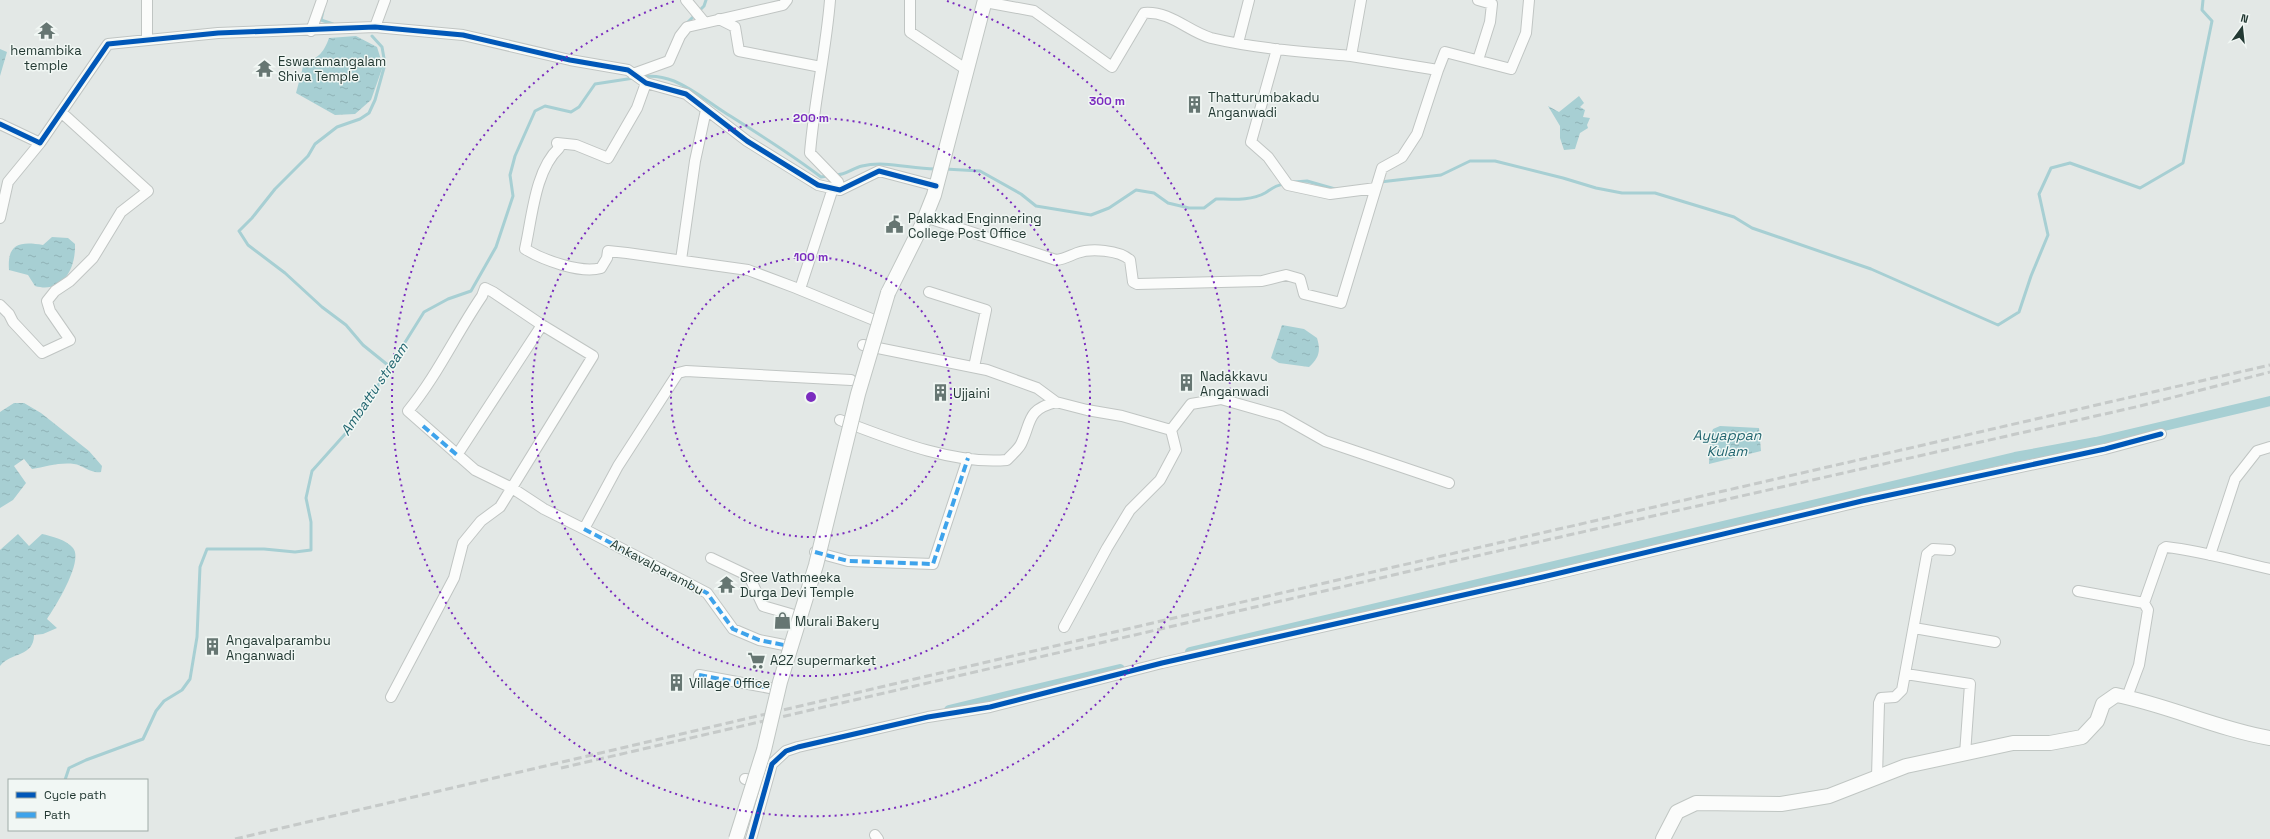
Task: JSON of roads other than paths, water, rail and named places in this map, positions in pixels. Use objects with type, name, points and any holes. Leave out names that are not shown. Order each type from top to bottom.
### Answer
[{"type":"main road","points":[[736,839],[764,750],[780,682],[816,565],[858,394],[888,293],[925,217],[939,175],[985,1]]},
{"type":"main road","points":[[1663,839],[1677,812],[1696,803],[1781,804],[1829,796],[1906,766],[2013,743],[2050,743],[2082,737],[2097,721],[2103,704],[2116,695],[2270,738]]},
{"type":"street","points":[[147,0],[147,40]]},
{"type":"street","points":[[311,31],[322,0]]},
{"type":"street","points":[[376,27],[385,0]]},
{"type":"street","points":[[686,0],[701,17]]},
{"type":"street","points":[[634,75],[669,61],[680,36],[687,27],[701,17],[719,19],[782,6],[786,0]]},
{"type":"street","points":[[796,288],[802,286],[837,187],[828,170],[810,153],[812,120],[830,0]]},
{"type":"street","points":[[910,0],[910,32],[967,70]]},
{"type":"street","points":[[1238,43],[1249,0]]},
{"type":"street","points":[[1351,56],[1361,0]]},
{"type":"street","points":[[1478,0],[1492,4],[1490,22],[1478,60]]},
{"type":"street","points":[[925,217],[1056,260],[1066,259],[1085,252],[1104,251],[1121,255],[1130,260],[1131,276],[1133,282],[1137,284],[1262,281],[1286,275],[1300,279],[1304,294],[1341,303],[1382,168],[1402,157],[1417,134],[1438,70],[1446,52],[1511,69],[1526,33],[1529,0]]},
{"type":"street","points":[[985,1],[1034,11],[1112,67],[1144,13],[1158,12],[1210,37],[1238,43],[1277,49],[1351,56],[1438,70]]},
{"type":"street","points":[[719,19],[735,27],[739,51],[821,67]]},
{"type":"street","points":[[0,218],[8,182],[40,143],[108,44],[218,33],[311,31],[376,27],[463,35],[570,60],[628,70],[645,82],[686,94],[747,141],[818,185],[837,187],[879,171],[939,175]]},
{"type":"street","points":[[1277,49],[1251,142],[1268,157],[1278,174],[1288,185],[1330,194],[1376,188]]},
{"type":"street","points":[[645,82],[637,108],[608,158],[576,145],[557,143],[559,148],[546,164],[533,204],[525,249],[542,259],[593,270],[601,268],[607,258],[608,251],[748,270],[874,320]]},
{"type":"street","points":[[681,260],[695,161],[706,110]]},
{"type":"street","points":[[0,305],[9,314],[13,322],[42,353],[70,340],[50,311],[47,301],[55,291],[70,281],[93,258],[121,212],[148,191],[61,112]]},
{"type":"street","points":[[0,124],[40,143]]},
{"type":"street","name":"Ankavalparambu","points":[[542,325],[485,288],[482,296],[452,341],[436,373],[408,411],[475,470],[512,488],[544,510],[584,529],[706,593],[733,630],[759,640],[784,645]]},
{"type":"street","points":[[928,292],[986,310],[974,367]]},
{"type":"street","points":[[391,697],[454,578],[462,543],[481,521],[500,507],[593,356],[542,325],[457,455]]},
{"type":"street","points":[[863,345],[974,367],[1036,388],[1056,402],[1087,410],[1122,416],[1171,430]]},
{"type":"street","points":[[584,529],[618,466],[678,373],[686,371],[851,380]]},
{"type":"street","points":[[1171,430],[1191,404],[1221,399],[1281,416],[1325,441],[1449,483]]},
{"type":"street","points":[[840,420],[890,439],[988,462],[1006,460],[1021,446],[1028,421],[1041,406],[1056,402]]},
{"type":"street","points":[[1064,627],[1107,548],[1130,510],[1160,480],[1167,468],[1176,450],[1171,430]]},
{"type":"street","points":[[751,839],[766,781],[775,759],[786,751],[798,747],[928,717],[990,708],[1162,663],[1536,579],[1862,501],[2105,449],[2161,434]]},
{"type":"street","points":[[2210,555],[2235,479],[2256,451],[2270,447]]},
{"type":"street","points":[[814,552],[848,561],[933,564],[968,458]]},
{"type":"street","points":[[2127,697],[2139,665],[2148,610],[2144,603],[2163,549],[2166,547],[2198,550],[2210,555],[2270,569]]},
{"type":"street","points":[[1877,777],[1879,703],[1881,698],[1895,697],[1900,693],[1906,674],[1918,597],[1927,554],[1933,549],[1950,550]]},
{"type":"street","points":[[711,558],[750,576],[763,606],[794,615]]},
{"type":"street","points":[[2078,591],[2144,603]]},
{"type":"street","points":[[1914,628],[1995,642]]},
{"type":"street","points":[[1906,674],[1970,684],[1965,754]]},
{"type":"street","points":[[699,676],[770,688]]},
{"type":"street","points":[[746,779],[766,781]]},
{"type":"water","points":[[356,36],[377,47],[383,66],[371,100],[355,114],[335,115],[296,93],[304,63],[314,59],[320,54],[329,38]]},
{"type":"water","points":[[0,49],[7,52],[0,76]]},
{"type":"water","points":[[1579,96],[1584,103],[1580,107],[1585,110],[1583,117],[1590,118],[1587,125],[1588,128],[1580,133],[1575,149],[1564,150],[1560,138],[1560,126],[1548,106],[1559,112]]},
{"type":"water","points":[[52,237],[68,238],[75,244],[75,253],[70,270],[60,283],[45,287],[35,286],[28,275],[9,270],[10,255],[16,246],[21,244],[43,245]]},
{"type":"water","points":[[1282,325],[1304,329],[1317,338],[1319,351],[1317,357],[1309,367],[1279,363],[1271,358]]},
{"type":"water","points":[[14,403],[24,403],[41,413],[89,451],[102,466],[101,472],[94,472],[77,465],[69,464],[58,464],[32,469],[24,459],[14,466],[26,483],[13,500],[0,508],[0,412]]},
{"type":"water","name":"Ayyappan Kulam","points":[[1720,426],[1759,428],[1761,451],[1709,464],[1710,438],[1713,429]]},
{"type":"water","points":[[18,534],[29,546],[42,534],[63,541],[73,548],[75,563],[67,584],[47,619],[57,628],[43,634],[34,635],[33,642],[26,651],[10,658],[0,666],[0,550]]},
{"type":"waterway","name":"Ambattu stream","points":[[686,24],[704,6],[706,0]]},
{"type":"waterway","points":[[1380,182],[1441,175],[1470,161],[1495,161],[1596,188],[1622,193],[1655,193],[1734,217],[1752,228],[1871,269],[1998,325],[2019,312],[2031,276],[2048,235],[2039,194],[2051,168],[2070,163],[2140,188],[2183,163],[2212,21],[2202,10],[2203,0]]},
{"type":"waterway","points":[[323,11],[321,20],[333,24]]},
{"type":"waterway","points":[[372,36],[382,47],[385,64],[375,100],[369,113],[360,119],[337,127],[315,144],[308,156],[275,189],[252,218],[239,231],[248,245],[285,273],[322,307],[346,325],[363,345],[389,366]]},
{"type":"waterway","name":"Ambattu stream","points":[[641,77],[662,77],[681,84],[773,143],[821,177],[828,176]]},
{"type":"waterway","name":"Ambattu stream","points":[[65,779],[69,768],[86,760],[143,739],[156,711],[164,701],[182,690],[190,679],[197,637],[200,567],[207,549],[264,549],[295,552],[311,550],[311,522],[306,498],[312,471],[354,424],[424,312],[448,299],[471,291],[496,247],[513,196],[510,175],[515,156],[535,111],[545,106],[571,112],[579,107],[595,84],[634,78]]},
{"type":"waterway","points":[[836,175],[871,164],[938,169]]},
{"type":"waterway","points":[[945,169],[980,171],[1021,194],[1036,206],[1091,215],[1109,208],[1136,190],[1154,193],[1168,203],[1189,208],[1204,208],[1216,199],[1241,199],[1259,196],[1277,186],[1285,184]]},
{"type":"waterway","points":[[1294,182],[1307,181],[1335,189]]},
{"type":"waterway","points":[[1190,652],[2015,457],[2096,442],[2270,401]]},
{"type":"waterway","points":[[949,710],[1120,669]]},
{"type":"railway","points":[[235,839],[1212,609],[2270,365]]},
{"type":"railway","points":[[561,768],[1445,563],[2140,406],[2270,372]]},
{"type":"place","name":"hemambika temple","points":[[46,31]]},
{"type":"place","name":"Eswaramangalam Shiva Temple","points":[[265,68]]},
{"type":"place","name":"Thatturumbakadu Anganwadi","points":[[1195,104]]},
{"type":"place","name":"Palakkad Enginnering College Post Office","points":[[895,225]]},
{"type":"place","name":"Nadakkavu Anganwadi","points":[[1187,383]]},
{"type":"place","name":"Ujjaini","points":[[940,393]]},
{"type":"place","name":"Sree Vathmeeka Durga Devi Temple","points":[[727,584]]},
{"type":"place","name":"Murali Bakery","points":[[782,621]]},
{"type":"place","name":"Angavalparambu Anganwadi","points":[[213,647]]},
{"type":"place","name":"A2Z supermarket","points":[[757,660]]},
{"type":"place","name":"Village Office","points":[[676,683]]}]
